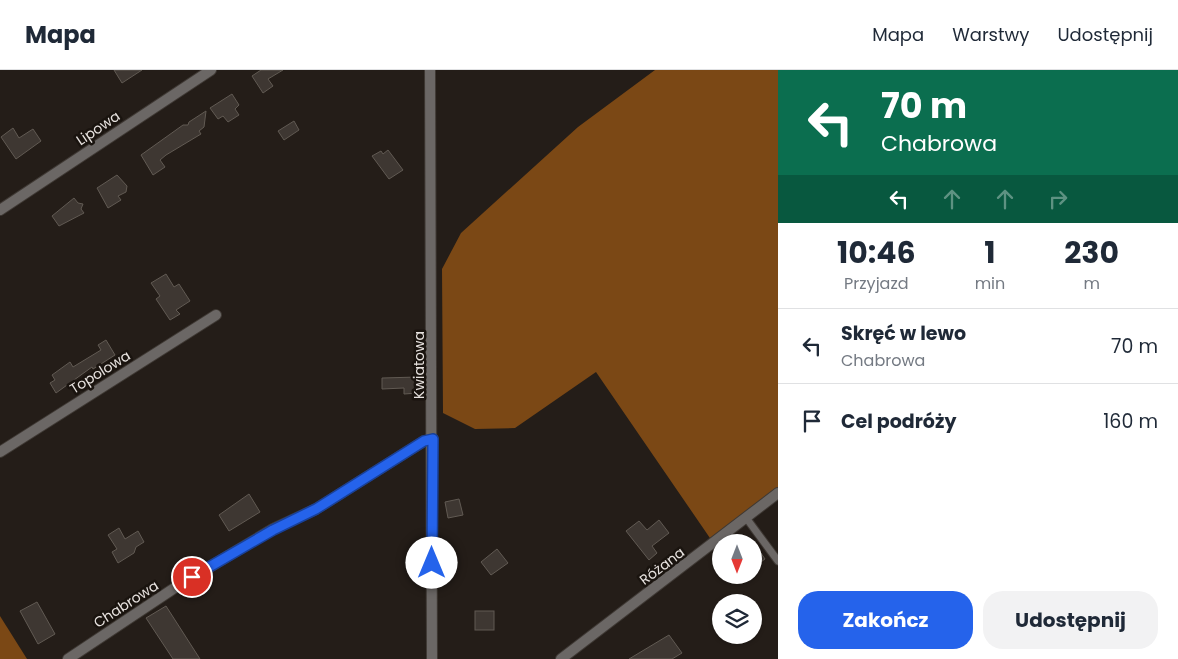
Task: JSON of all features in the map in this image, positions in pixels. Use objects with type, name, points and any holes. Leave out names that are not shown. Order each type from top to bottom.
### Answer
[{"type":"street","name":"Lipowa","points":[[0,210],[211,70]]},
{"type":"street","name":"Kwiatowa","points":[[430,70],[433,439],[432,659]]},
{"type":"street","name":"Topolowa","points":[[0,452],[216,315]]},
{"type":"street","name":"Chabrowa","points":[[68,659],[176,587],[273,530],[316,509],[424,441],[433,439]]},
{"type":"street","name":"Różana","points":[[561,659],[747,519],[778,493]]},
{"type":"lane","points":[[747,519],[778,561]]},
{"type":"shaded area","points":[[655,70],[778,70],[778,490],[721,534],[712,534],[712,541],[596,372],[515,428],[475,429],[443,413],[442,269],[461,233],[578,127]]},
{"type":"shaded area","points":[[0,616],[27,659],[0,659]]},
{"type":"building","points":[[114,70],[142,70],[122,83]]},
{"type":"building","points":[[261,70],[283,70],[268,79],[273,86],[263,93],[252,76]]},
{"type":"building","points":[[232,94],[239,105],[235,109],[239,115],[228,122],[223,116],[218,119],[210,108]]},
{"type":"building","points":[[206,111],[204,127],[199,131],[201,134],[160,160],[165,167],[153,175],[141,155],[183,125],[188,125],[189,122]]},
{"type":"building","points":[[294,121],[299,130],[284,140],[278,131]]},
{"type":"building","points":[[13,128],[19,138],[33,129],[41,141],[16,159],[1,137]]},
{"type":"building","points":[[388,150],[403,170],[389,179],[372,156],[381,151],[383,154]]},
{"type":"building","points":[[117,175],[127,186],[126,192],[118,196],[121,200],[108,208],[97,188]]},
{"type":"building","points":[[74,198],[78,203],[83,204],[81,209],[84,213],[59,226],[52,216]]},
{"type":"building","points":[[166,274],[174,287],[179,284],[190,301],[176,310],[180,314],[170,320],[156,299],[160,296],[151,283]]},
{"type":"building","points":[[106,340],[115,355],[93,369],[92,367],[56,393],[50,383],[55,380],[52,375],[70,362],[73,367],[101,350],[98,345]]},
{"type":"building","points":[[418,377],[418,393],[404,394],[404,388],[382,389],[382,378]]},
{"type":"building","points":[[249,494],[260,512],[229,531],[219,515]]},
{"type":"building","points":[[459,499],[463,515],[448,518],[445,502]]},
{"type":"building","points":[[659,520],[669,533],[652,546],[657,553],[649,560],[626,531],[639,521],[647,530]]},
{"type":"building","points":[[119,528],[125,539],[138,531],[144,542],[136,547],[134,553],[118,563],[112,552],[117,549],[108,535]]},
{"type":"building","points":[[497,549],[508,563],[491,575],[481,562]]},
{"type":"building","points":[[37,602],[55,634],[38,644],[20,611]]},
{"type":"building","points":[[166,606],[200,659],[173,659],[146,618]]},
{"type":"building","points":[[475,611],[494,611],[494,630],[475,630]]},
{"type":"building","points":[[669,635],[682,653],[672,659],[629,659]]},
{"type":"route","points":[[192,577],[273,530],[316,509],[424,441],[433,439],[432,563]]}]
